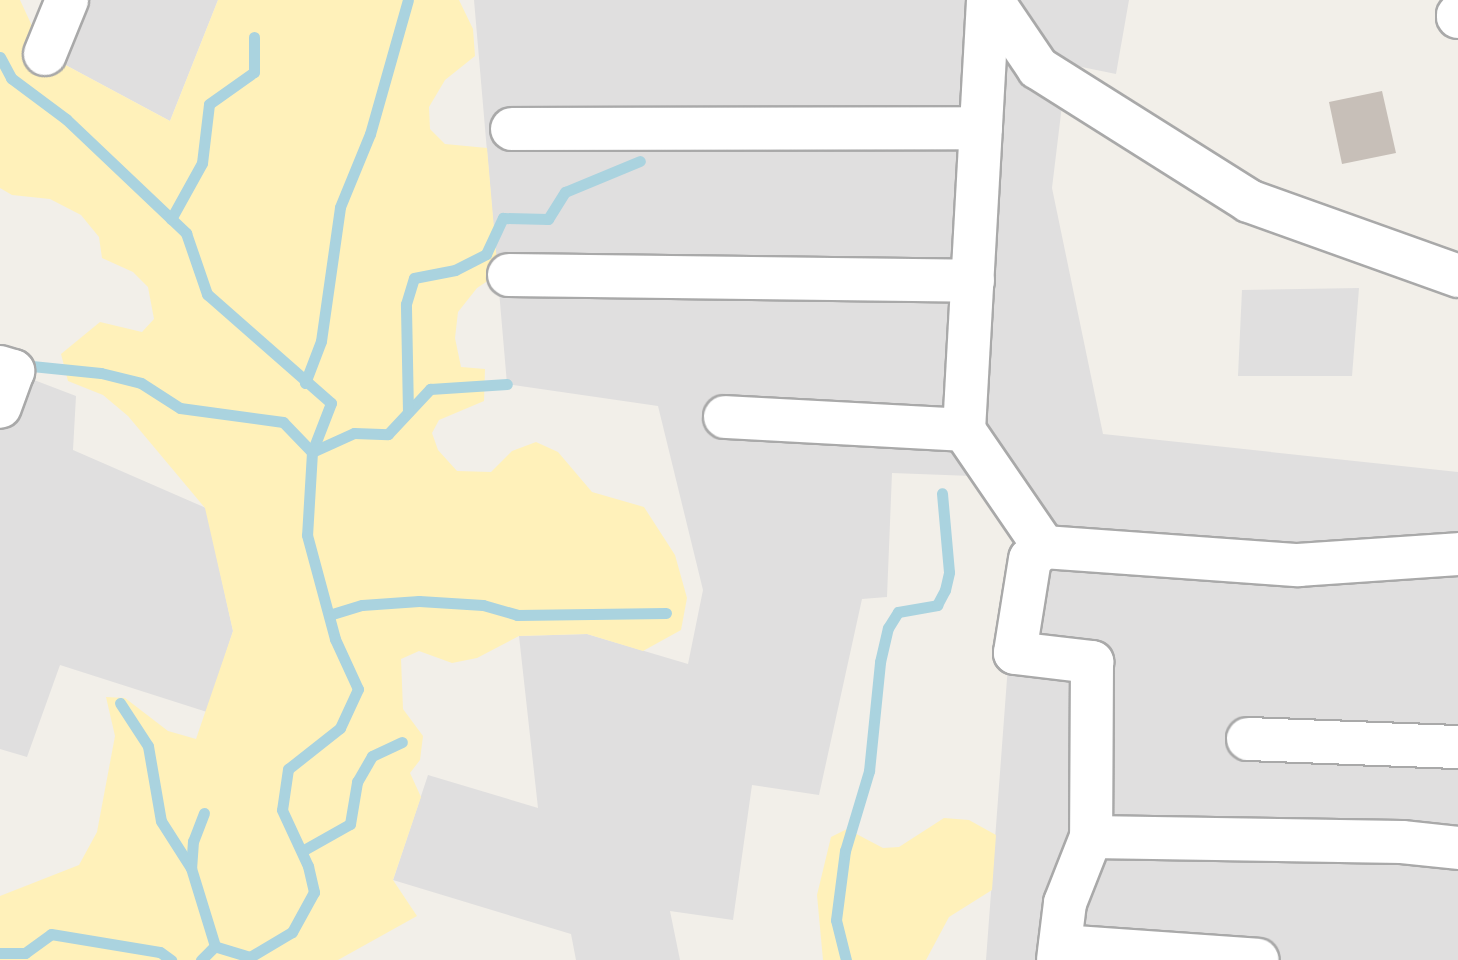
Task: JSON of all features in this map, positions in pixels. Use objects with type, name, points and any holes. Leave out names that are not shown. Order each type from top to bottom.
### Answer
[{"type":"street","points":[[45,54],[67,0]]},
{"type":"street","points":[[990,0],[964,430],[1044,547]]},
{"type":"street","points":[[990,0],[1038,68],[1249,201],[1458,276]]},
{"type":"street","points":[[512,129],[981,128]]},
{"type":"street","points":[[509,275],[973,281]]},
{"type":"street","points":[[0,367],[13,371],[0,407]]},
{"type":"street","points":[[725,417],[964,430]]},
{"type":"street","points":[[1258,960],[1059,953],[1065,903],[1091,837],[1092,662],[1015,653],[1030,559],[1044,547],[1298,565],[1458,554]]},
{"type":"street","points":[[1248,739],[1457,737]]},
{"type":"street","points":[[1091,837],[1402,842],[1458,848]]},
{"type":"shaded area","points":[[67,0],[218,0],[170,121],[45,54]]},
{"type":"shaded area","points":[[474,0],[1129,0],[1116,74],[1067,64],[1052,188],[1103,434],[1458,472],[1458,960],[986,960],[1022,478],[892,473],[887,597],[862,599],[819,795],[752,785],[733,920],[670,911],[680,960],[576,960],[571,934],[393,880],[428,775],[538,808],[519,636],[587,634],[688,664],[703,590],[658,406],[507,384]]},
{"type":"shaded area","points":[[1359,288],[1352,376],[1238,376],[1242,290]]},
{"type":"shaded area","points":[[0,367],[76,396],[73,450],[206,508],[233,631],[207,712],[60,665],[27,757],[0,749]]},
{"type":"sand","points":[[0,0],[20,0],[45,54],[170,121],[218,0],[459,0],[473,29],[475,56],[445,80],[429,107],[430,129],[445,144],[487,148],[498,274],[477,288],[458,312],[455,338],[461,367],[485,369],[484,401],[439,420],[432,433],[438,450],[457,471],[491,472],[512,451],[536,442],[558,452],[592,492],[644,507],[675,555],[687,598],[681,630],[643,651],[587,634],[519,636],[477,658],[452,663],[419,651],[401,659],[403,709],[423,736],[420,760],[410,773],[421,797],[393,880],[417,916],[338,960],[0,960],[0,896],[79,865],[97,832],[115,736],[106,697],[125,698],[168,731],[196,739],[233,631],[205,508],[128,416],[103,395],[68,381],[61,354],[100,322],[142,332],[154,319],[148,287],[133,272],[102,258],[99,237],[81,215],[50,199],[12,195],[0,188]]},
{"type":"sand","points":[[944,818],[969,820],[996,835],[992,890],[949,917],[926,960],[823,960],[817,895],[831,837],[847,829],[883,848],[899,847]]},
{"type":"building","points":[[1382,91],[1396,153],[1342,164],[1329,102]]},
{"type":"waterway","points":[[305,383],[321,341],[340,207],[370,134],[408,0]]},
{"type":"waterway","points":[[171,219],[202,163],[209,104],[254,72],[254,37]]},
{"type":"waterway","points":[[0,57],[11,78],[66,119],[186,233],[207,294],[331,403],[312,452],[307,535],[335,639],[358,689],[340,728],[288,769],[282,810],[308,866],[314,892],[292,932],[250,957],[215,946],[201,960]]},
{"type":"waterway","points":[[408,412],[406,304],[414,278],[455,270],[486,254],[503,218],[548,219],[565,192],[640,161]]},
{"type":"waterway","points":[[22,365],[101,373],[141,383],[180,408],[283,422],[312,452],[354,433],[388,434],[430,389],[507,384]]},
{"type":"waterway","points":[[846,960],[836,920],[845,851],[869,771],[880,662],[888,628],[898,612],[937,605],[945,590],[949,572],[942,493]]},
{"type":"waterway","points":[[329,615],[362,605],[419,601],[483,605],[517,615],[666,613]]},
{"type":"waterway","points":[[120,703],[148,746],[161,821],[191,868]]},
{"type":"waterway","points":[[302,851],[350,824],[357,782],[372,756],[402,742]]},
{"type":"waterway","points":[[204,813],[193,841],[191,868],[215,946]]},
{"type":"waterway","points":[[0,953],[25,953],[51,934],[160,952],[171,960]]}]
